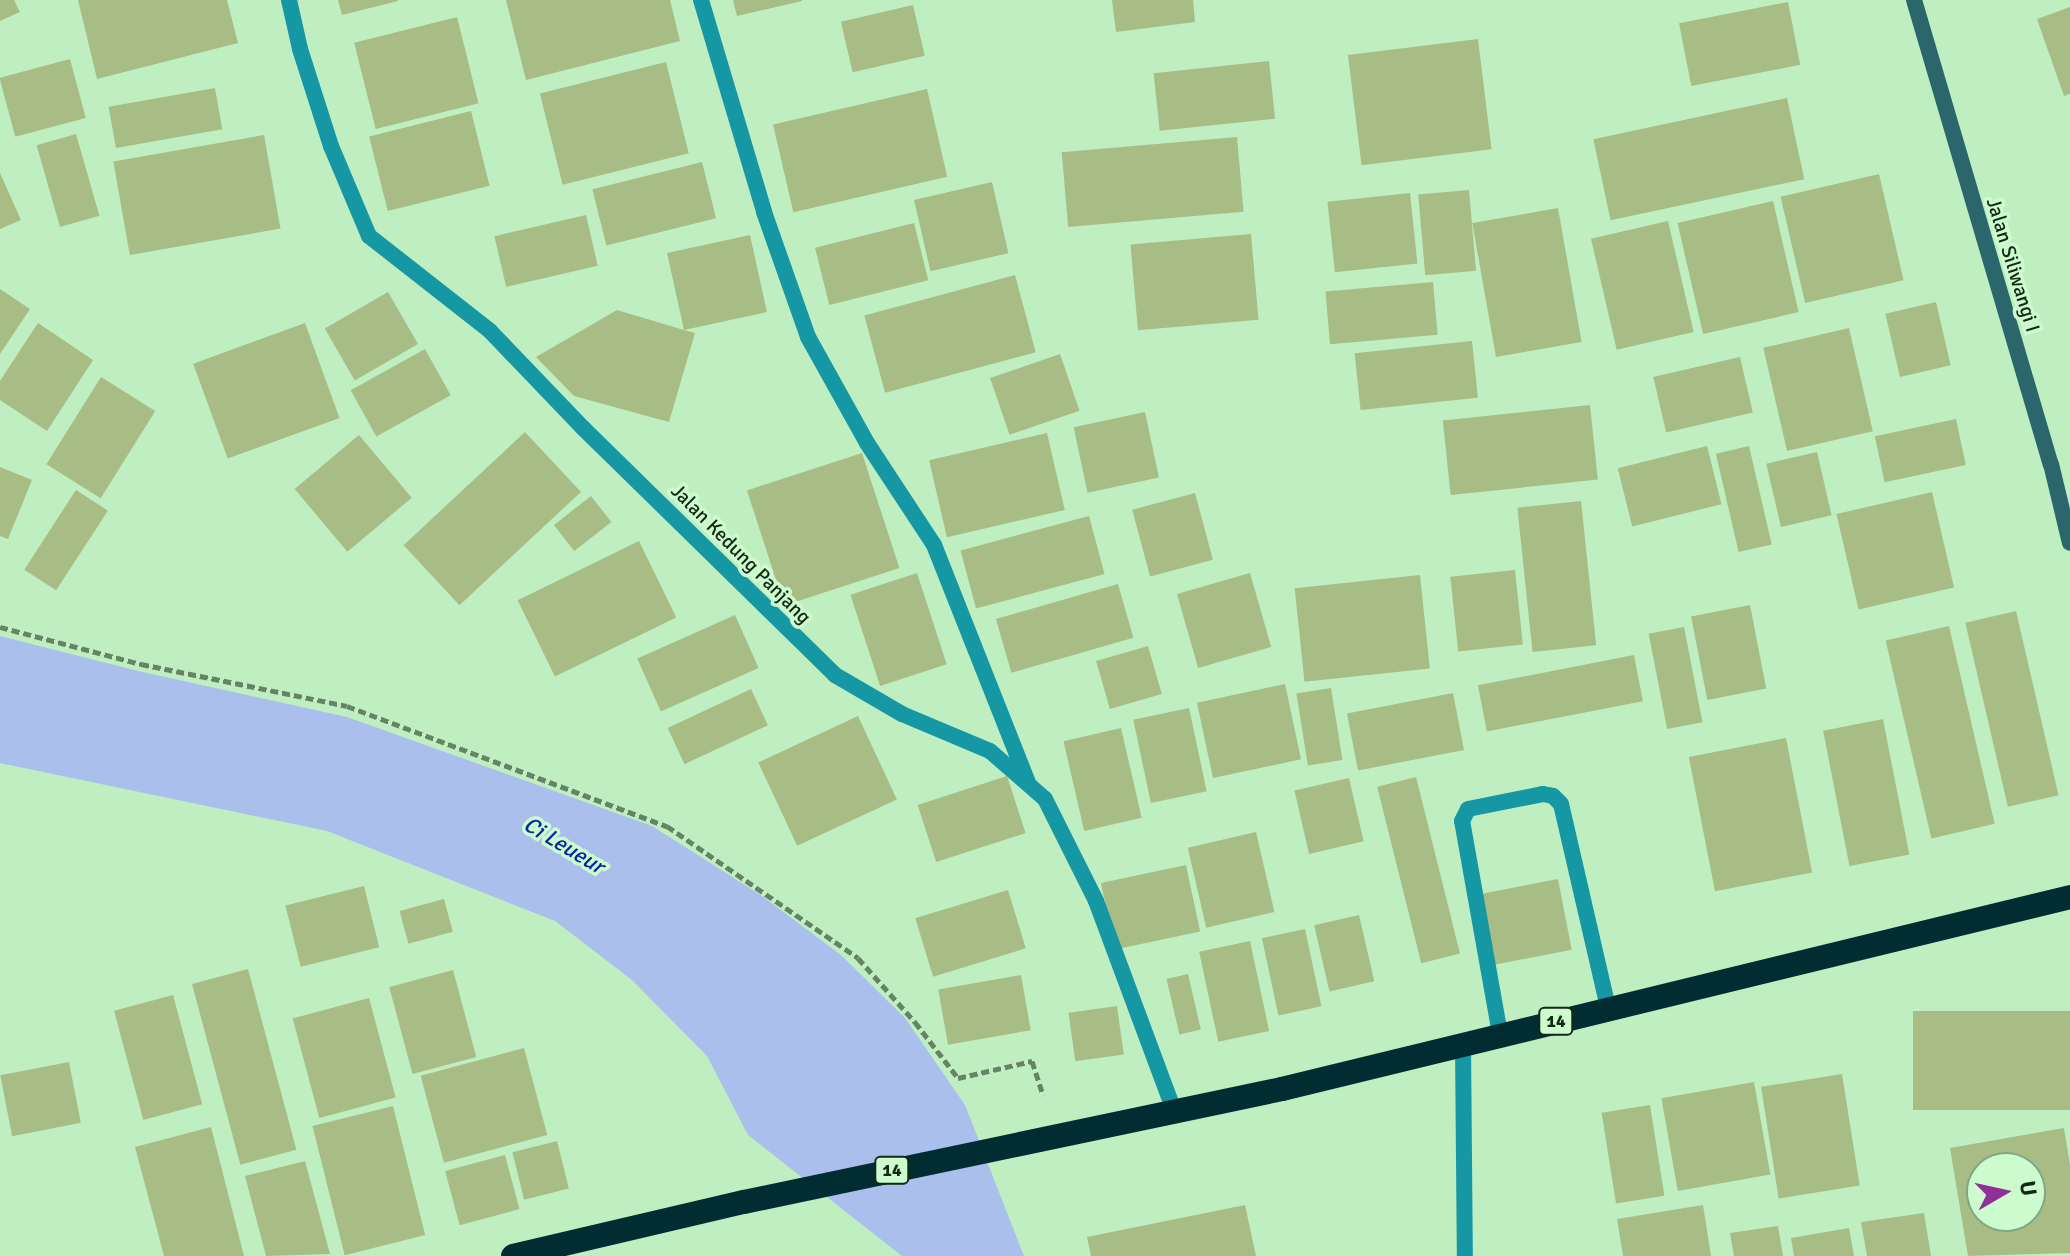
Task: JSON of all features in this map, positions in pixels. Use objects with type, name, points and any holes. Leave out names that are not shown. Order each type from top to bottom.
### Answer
[{"type":"highway","name":"14","points":[[513,1256],[1048,1136],[1175,1113],[2070,897]]},
{"type":"main road","name":"Jalan Siliwangi I","points":[[1914,0],[2051,464],[2070,543]]},
{"type":"street","name":"Jalan Kedung Panjang","points":[[289,0],[300,49],[331,146],[369,236],[490,331],[583,428],[835,675],[902,714],[990,751],[1045,799],[1096,901],[1175,1113]]},
{"type":"street","points":[[701,0],[755,184],[808,337],[867,443],[934,545],[1028,783]]},
{"type":"street","points":[[1500,1034],[1462,821],[1468,809],[1543,794],[1553,796],[1561,804],[1608,1007]]},
{"type":"street","points":[[1463,1044],[1465,1256]]},
{"type":"path","points":[[0,627],[141,664],[347,706],[667,826],[858,958],[915,1022],[958,1078],[1032,1061],[1048,1136]]},
{"type":"water","name":"Ci Leueur","points":[[0,636],[138,671],[347,717],[652,826],[762,896],[841,955],[905,1018],[965,1105],[1024,1256],[902,1256],[748,1135],[707,1056],[632,980],[555,921],[327,831],[0,763]]},
{"type":"building","points":[[0,0],[14,0],[20,12],[0,21]]},
{"type":"building","points":[[78,0],[227,0],[238,43],[97,79]]},
{"type":"building","points":[[338,0],[398,0],[398,1],[342,15]]},
{"type":"building","points":[[506,0],[670,0],[680,41],[526,80]]},
{"type":"building","points":[[733,0],[802,0],[802,1],[737,16]]},
{"type":"building","points":[[1112,0],[1193,0],[1195,22],[1116,32]]},
{"type":"building","points":[[1788,2],[1800,65],[1691,86],[1679,23]]},
{"type":"building","points":[[913,5],[925,56],[853,72],[841,22]]},
{"type":"building","points":[[2070,7],[2070,94],[2064,96],[2037,19]]},
{"type":"building","points":[[457,17],[479,103],[376,129],[354,43]]},
{"type":"building","points":[[1478,39],[1492,149],[1362,165],[1348,55]]},
{"type":"building","points":[[70,59],[86,118],[15,137],[0,78]]},
{"type":"building","points":[[1269,61],[1275,119],[1160,131],[1154,73]]},
{"type":"building","points":[[666,62],[689,153],[563,185],[540,93]]},
{"type":"building","points":[[215,88],[222,129],[116,148],[109,107]]},
{"type":"building","points":[[927,89],[947,177],[793,212],[773,125]]},
{"type":"building","points":[[1787,98],[1804,179],[1611,220],[1593,139]]},
{"type":"building","points":[[471,111],[490,186],[388,211],[369,136]]},
{"type":"building","points":[[76,134],[99,216],[60,227],[37,145]]},
{"type":"building","points":[[264,135],[280,229],[130,255],[113,162]]},
{"type":"building","points":[[1237,137],[1244,212],[1068,227],[1062,152]]},
{"type":"building","points":[[702,162],[716,218],[606,246],[592,189]]},
{"type":"building","points":[[0,173],[21,220],[0,229]]},
{"type":"building","points":[[1879,174],[1904,280],[1805,303],[1781,197]]},
{"type":"building","points":[[992,182],[1008,253],[930,271],[914,200]]},
{"type":"building","points":[[1469,190],[1476,271],[1425,275],[1418,194]]},
{"type":"building","points":[[1410,193],[1417,264],[1335,272],[1327,202]]},
{"type":"building","points":[[1773,201],[1799,312],[1703,334],[1678,223]]},
{"type":"building","points":[[1558,208],[1582,342],[1496,357],[1472,223]]},
{"type":"building","points":[[586,215],[598,266],[506,287],[494,236]]},
{"type":"building","points":[[1668,221],[1694,332],[1617,350],[1591,239]]},
{"type":"building","points":[[914,223],[928,280],[829,305],[815,248]]},
{"type":"building","points":[[1251,234],[1258,320],[1138,330],[1130,245]]},
{"type":"building","points":[[750,235],[767,312],[684,330],[667,253]]},
{"type":"building","points":[[1015,275],[1036,352],[885,393],[864,315]]},
{"type":"building","points":[[1433,282],[1438,335],[1330,344],[1325,291]]},
{"type":"building","points":[[0,289],[30,309],[0,354]]},
{"type":"building","points":[[388,292],[418,344],[355,380],[325,328]]},
{"type":"building","points":[[1936,302],[1951,365],[1900,377],[1885,314]]},
{"type":"building","points":[[617,310],[695,333],[669,422],[574,396],[536,357]]},
{"type":"building","points":[[38,323],[93,360],[47,431],[0,400],[0,381]]},
{"type":"building","points":[[305,323],[340,418],[228,459],[193,364]]},
{"type":"building","points":[[1849,328],[1873,431],[1787,451],[1763,348]]},
{"type":"building","points":[[1472,341],[1478,398],[1361,410],[1355,353]]},
{"type":"building","points":[[425,349],[451,395],[376,437],[351,390]]},
{"type":"building","points":[[1060,354],[1080,411],[1010,435],[990,378]]},
{"type":"building","points":[[1740,357],[1753,413],[1666,433],[1653,377]]},
{"type":"building","points":[[101,377],[155,411],[101,498],[46,464]]},
{"type":"building","points":[[1590,405],[1598,480],[1451,495],[1443,420]]},
{"type":"building","points":[[1145,412],[1159,478],[1088,493],[1074,427]]},
{"type":"building","points":[[1956,419],[1966,465],[1885,482],[1875,436]]},
{"type":"building","points":[[525,432],[581,492],[460,605],[404,545]]},
{"type":"building","points":[[1047,433],[1065,510],[947,537],[929,460]]},
{"type":"building","points":[[359,435],[412,498],[347,552],[295,489]]},
{"type":"building","points":[[1707,446],[1722,504],[1632,526],[1618,468]]},
{"type":"building","points":[[1749,446],[1772,544],[1739,552],[1716,454]]},
{"type":"building","points":[[1817,452],[1832,515],[1781,527],[1766,464]]},
{"type":"building","points":[[862,453],[899,568],[784,605],[747,490]]},
{"type":"building","points":[[0,467],[32,480],[8,539],[0,536]]},
{"type":"building","points":[[76,490],[108,511],[56,590],[24,570]]},
{"type":"building","points":[[1932,492],[1954,587],[1859,610],[1837,514]]},
{"type":"building","points":[[1195,493],[1213,560],[1150,576],[1132,510]]},
{"type":"building","points":[[591,496],[611,522],[574,551],[554,525]]},
{"type":"building","points":[[1581,501],[1596,645],[1533,652],[1517,508]]},
{"type":"building","points":[[1089,516],[1105,574],[976,608],[961,550]]},
{"type":"building","points":[[639,541],[676,617],[555,677],[518,600]]},
{"type":"building","points":[[1515,570],[1523,645],[1458,651],[1450,577]]},
{"type":"building","points":[[917,573],[947,664],[880,686],[850,595]]},
{"type":"building","points":[[1250,573],[1271,647],[1198,668],[1177,594]]},
{"type":"building","points":[[1420,575],[1430,668],[1305,682],[1295,588]]},
{"type":"building","points":[[1118,584],[1133,638],[1011,673],[996,619]]},
{"type":"building","points":[[1750,605],[1766,688],[1707,700],[1691,616]]},
{"type":"building","points":[[2016,611],[2059,795],[2008,807],[1965,623]]},
{"type":"building","points":[[735,615],[759,668],[661,712],[637,659]]},
{"type":"building","points":[[1949,626],[1995,824],[1931,838],[1886,641]]},
{"type":"building","points":[[1684,627],[1703,722],[1667,729],[1649,634]]},
{"type":"building","points":[[1148,646],[1162,694],[1110,709],[1096,661]]},
{"type":"building","points":[[1634,655],[1643,701],[1487,731],[1478,685]]},
{"type":"building","points":[[1285,684],[1301,759],[1213,778],[1197,703]]},
{"type":"building","points":[[1331,688],[1342,760],[1308,766],[1296,693]]},
{"type":"building","points":[[751,689],[768,725],[685,764],[668,728]]},
{"type":"building","points":[[1453,693],[1464,750],[1358,771],[1347,714]]},
{"type":"building","points":[[1189,708],[1207,791],[1151,803],[1133,720]]},
{"type":"building","points":[[858,716],[897,799],[797,846],[758,762]]},
{"type":"building","points":[[1883,719],[1909,854],[1849,866],[1823,731]]},
{"type":"building","points":[[1121,728],[1142,818],[1084,831],[1064,741]]},
{"type":"building","points":[[1786,738],[1812,872],[1715,891],[1689,757]]},
{"type":"building","points":[[1007,776],[1026,833],[936,862],[918,805]]},
{"type":"building","points":[[1416,777],[1460,954],[1421,963],[1377,787]]},
{"type":"building","points":[[1349,778],[1364,841],[1309,854],[1294,791]]},
{"type":"building","points":[[1256,832],[1274,912],[1206,928],[1188,848]]},
{"type":"building","points":[[1186,865],[1200,932],[1115,950],[1101,883]]},
{"type":"building","points":[[1558,879],[1572,950],[1493,965],[1479,894]]},
{"type":"building","points":[[364,886],[379,947],[301,967],[285,906]]},
{"type":"building","points":[[1008,890],[1026,948],[933,977],[915,918]]},
{"type":"building","points":[[444,899],[453,932],[408,944],[400,911]]},
{"type":"building","points":[[1359,915],[1374,981],[1329,992],[1314,925]]},
{"type":"building","points":[[1305,929],[1321,1006],[1278,1015],[1262,938]]},
{"type":"building","points":[[1250,941],[1269,1031],[1218,1042],[1199,952]]},
{"type":"building","points":[[248,969],[296,1150],[240,1165],[192,984]]},
{"type":"building","points":[[453,970],[476,1057],[413,1074],[389,987]]},
{"type":"building","points":[[1188,974],[1201,1030],[1179,1034],[1167,979]]},
{"type":"building","points":[[1021,975],[1031,1030],[948,1045],[938,990]]},
{"type":"building","points":[[173,995],[202,1104],[143,1120],[114,1011]]},
{"type":"building","points":[[369,998],[396,1097],[319,1118],[293,1018]]},
{"type":"building","points":[[1117,1006],[1124,1055],[1075,1061],[1068,1013]]},
{"type":"building","points":[[1913,1011],[2070,1011],[2070,1110],[1913,1110]]},
{"type":"building","points":[[524,1048],[547,1135],[444,1163],[421,1076]]},
{"type":"building","points":[[69,1062],[81,1123],[12,1136],[0,1075]]},
{"type":"building","points":[[1842,1074],[1860,1186],[1779,1198],[1761,1087]]},
{"type":"building","points":[[1754,1082],[1770,1175],[1678,1191],[1661,1098]]},
{"type":"building","points":[[1650,1105],[1664,1196],[1616,1204],[1602,1113]]},
{"type":"building","points":[[393,1106],[425,1235],[345,1255],[312,1126]]},
{"type":"building","points":[[211,1127],[244,1256],[164,1256],[135,1147]]},
{"type":"building","points":[[2064,1128],[2070,1165],[2070,1253],[1968,1256],[1950,1148]]},
{"type":"building","points":[[557,1141],[569,1189],[524,1200],[512,1152]]},
{"type":"building","points":[[505,1155],[519,1209],[460,1225],[445,1171]]},
{"type":"building","points":[[305,1161],[330,1254],[266,1256],[245,1176]]},
{"type":"building","points":[[1245,1205],[1256,1256],[1091,1256],[1087,1237]]},
{"type":"building","points":[[1703,1205],[1711,1256],[1623,1256],[1617,1219]]},
{"type":"building","points":[[1924,1213],[1931,1256],[1867,1256],[1861,1222]]},
{"type":"building","points":[[1778,1226],[1783,1256],[1734,1256],[1730,1233]]},
{"type":"building","points":[[1849,1228],[1854,1256],[1794,1256],[1791,1238]]}]
